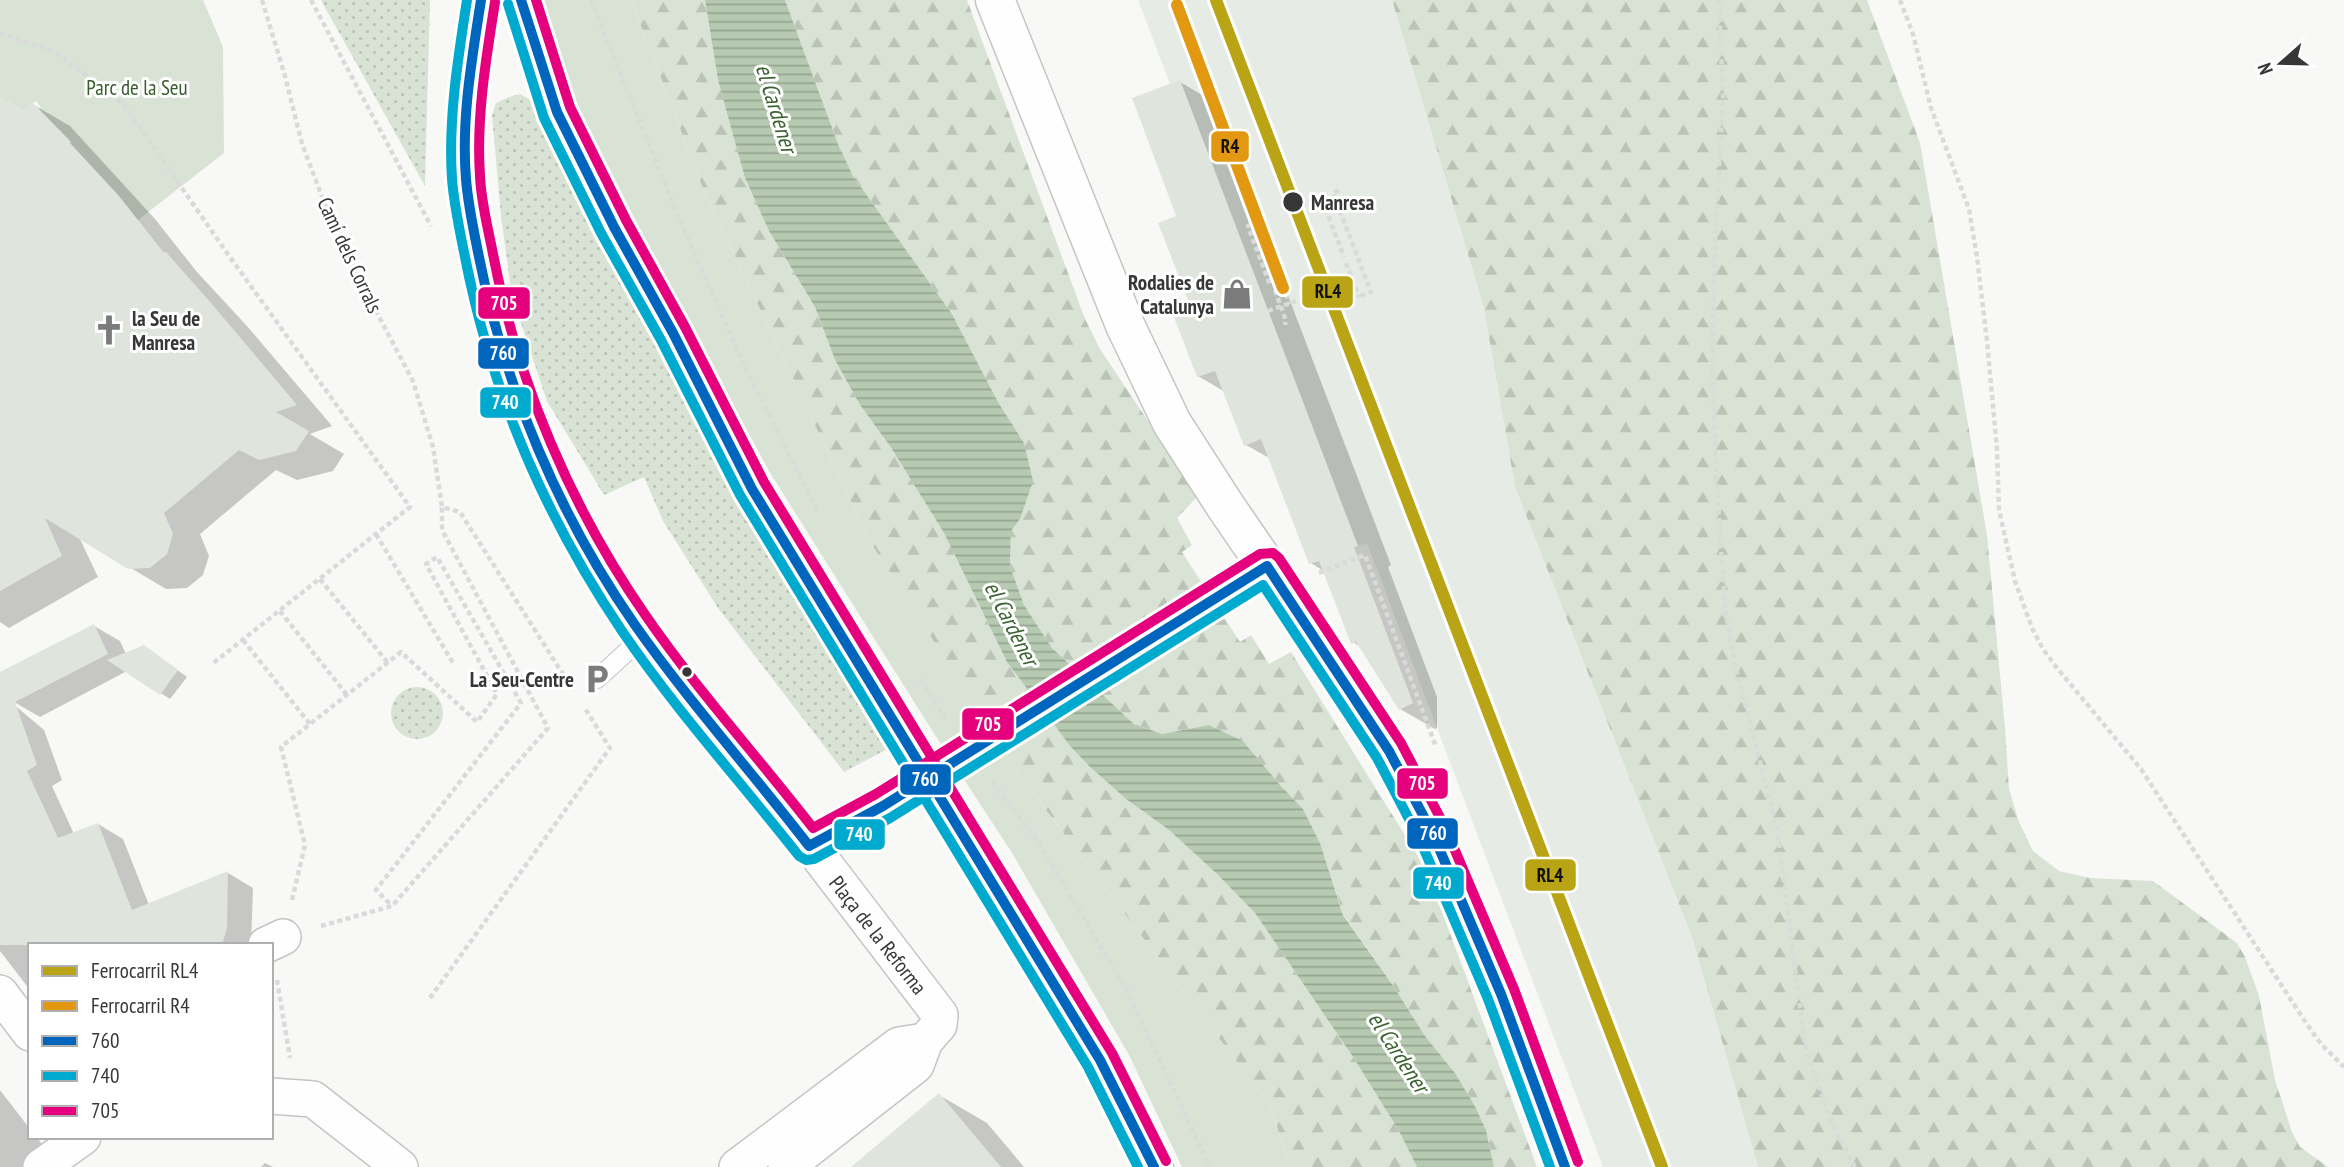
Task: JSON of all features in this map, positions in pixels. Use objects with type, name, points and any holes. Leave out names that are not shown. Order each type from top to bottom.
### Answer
[{"type":"street","name":"Plaça de la Reforma","points":[[481,0],[468,84],[466,179],[480,266],[509,376],[540,453],[605,578],[644,636],[675,678],[771,794],[940,1015],[939,1025],[925,1041],[916,1065],[786,1167]]},
{"type":"street","points":[[521,0],[558,112],[614,227],[673,333],[752,489],[1093,1048],[1154,1167]]},
{"type":"street","points":[[995,0],[1125,325],[1172,423],[1389,751],[1433,834],[1501,994],[1565,1167]]},
{"type":"street","points":[[809,846],[883,806],[1267,566]]},
{"type":"street","points":[[0,993],[28,1030]]},
{"type":"street","points":[[737,1167],[899,1045],[925,1041]]},
{"type":"street","points":[[273,1096],[313,1099],[400,1167]]},
{"type":"street","points":[[41,1167],[80,1139]]},
{"type":"lane","points":[[597,679],[644,636]]},
{"type":"path","name":"Camí dels Corrals","points":[[262,0],[302,144],[338,239],[413,381],[433,447],[442,507],[442,530],[548,728],[393,906]]},
{"type":"path","points":[[311,0],[435,232],[450,249],[480,266]]},
{"type":"path","points":[[591,0],[680,220],[748,376],[820,516]]},
{"type":"path","points":[[1173,0],[1290,303]]},
{"type":"path","points":[[1719,0],[1723,98],[1712,362],[1725,608],[1749,723],[1777,828],[1805,1046],[1831,1121],[1855,1167]]},
{"type":"path","points":[[1900,0],[1913,34],[1931,108],[1969,209],[1978,257],[1987,341],[2000,510],[2015,581],[2032,628],[2057,668],[2141,769],[2306,1023],[2344,1068]]},
{"type":"path","points":[[0,33],[57,53],[125,106],[226,253],[410,507],[212,664]]},
{"type":"path","points":[[1301,205],[1339,190]]},
{"type":"path","points":[[1321,197],[1358,297],[1371,292],[1333,193]]},
{"type":"path","points":[[1259,222],[1248,226],[1286,321],[1285,325],[1279,307]]},
{"type":"path","points":[[1268,312],[1296,301]]},
{"type":"path","points":[[442,507],[460,512],[572,689]]},
{"type":"path","points":[[376,534],[453,663]]},
{"type":"path","points":[[287,1043],[275,950],[393,906],[376,890],[521,704],[437,557],[426,564],[498,694],[477,723],[401,652],[281,747],[305,845]]},
{"type":"path","points":[[320,579],[388,663]]},
{"type":"path","points":[[280,611],[347,695]]},
{"type":"path","points":[[243,640],[310,724]]},
{"type":"path","points":[[920,679],[950,725]]},
{"type":"path","points":[[430,998],[610,748],[580,701]]},
{"type":"path","points":[[991,780],[1041,846],[1128,993],[1210,1167]]},
{"type":"shaded area","points":[[1138,0],[1392,0],[1484,308],[1515,487],[1693,940],[1758,1167],[1603,1167],[1367,543],[1358,546],[1180,80],[1170,84]]},
{"type":"green space","name":"Parc de la Seu","points":[[0,0],[203,0],[223,47],[224,153],[138,220],[63,150],[71,142],[65,136],[56,143],[33,115],[41,108],[36,101],[24,111],[0,98]]},
{"type":"green space","points":[[321,0],[430,0],[425,186],[323,4]]},
{"type":"green space","points":[[542,0],[631,0],[703,189],[870,542],[1020,776],[1271,1107],[1289,1167],[1182,1167],[1129,1055],[1012,853],[769,471],[664,277],[566,82],[546,26]]},
{"type":"green space","points":[[631,0],[705,0],[718,80],[731,128],[745,178],[769,231],[815,307],[835,360],[860,405],[890,446],[944,533],[1007,662],[1070,746],[1090,767],[1126,799],[1169,830],[1255,913],[1353,1057],[1399,1131],[1417,1167],[1289,1167],[1271,1107],[1020,776],[870,542],[703,189]]},
{"type":"green space","points":[[785,0],[967,0],[1085,319],[1100,349],[1198,496],[1177,518],[1192,545],[1182,552],[1240,642],[1251,635],[1269,664],[1291,652],[1426,869],[1537,1167],[1494,1167],[1486,1130],[1475,1106],[1455,1073],[1425,1036],[1343,914],[1320,843],[1303,809],[1243,741],[1209,725],[1162,734],[1134,724],[1052,648],[1024,605],[1010,566],[1011,531],[1020,519],[1024,443],[998,402],[952,314],[853,176],[838,144]]},
{"type":"green space","points":[[1392,0],[1867,0],[1920,143],[1987,535],[2009,789],[2019,822],[2033,851],[2059,871],[2090,878],[2153,881],[2237,943],[2259,996],[2275,1080],[2292,1132],[2300,1147],[2328,1167],[1758,1167],[1693,940],[1515,487],[1484,308]]},
{"type":"green space","points":[[520,94],[529,99],[555,141],[895,745],[844,772],[718,608],[663,521],[644,477],[604,495],[547,401],[512,296],[501,216],[492,115],[496,103]]},
{"type":"green space","points":[[417,687],[427,689],[435,695],[441,703],[441,723],[435,731],[427,737],[417,739],[407,737],[399,731],[393,723],[391,713],[393,703],[399,695],[407,689]]},
{"type":"water","name":"el Cardener","points":[[705,0],[785,0],[838,144],[853,176],[952,314],[998,402],[1024,443],[1033,481],[1020,519],[1011,531],[1010,566],[1024,605],[1052,648],[1134,724],[1162,734],[1209,725],[1243,741],[1303,809],[1320,843],[1343,915],[1425,1036],[1455,1073],[1475,1106],[1486,1130],[1494,1167],[1417,1167],[1399,1131],[1353,1057],[1255,913],[1169,830],[1126,799],[1090,767],[1070,746],[1007,662],[944,533],[890,446],[860,405],[835,360],[815,307],[769,231],[745,178],[731,128],[718,80]]},
{"type":"building","points":[[1180,80],[1358,546],[1354,547],[1413,703],[1399,710],[1356,642],[1351,644],[1319,561],[1309,564],[1261,439],[1244,446],[1215,371],[1197,377],[1170,307],[1188,300],[1158,223],[1176,216],[1132,98]]},
{"type":"building","name":"la Seu de Manresa","points":[[0,98],[24,111],[33,103],[71,142],[297,405],[276,412],[309,431],[296,451],[259,460],[239,450],[164,513],[173,534],[167,554],[150,568],[128,569],[45,518],[62,556],[0,591]]},
{"type":"building","points":[[94,624],[108,654],[15,702],[37,765],[27,771],[58,838],[98,823],[132,910],[228,871],[227,928],[223,943],[0,945],[0,672]]},
{"type":"building","points":[[144,645],[178,670],[160,695],[107,660]]},
{"type":"building","points":[[939,1093],[1001,1167],[851,1167]]},
{"type":"rail line","name":"RL4","points":[[1216,0],[1662,1167]]},
{"type":"rail line","name":"R4","points":[[1177,5],[1283,288]]},
{"type":"transit line","name":"740","points":[[467,0],[453,112],[453,189],[476,307],[506,404],[546,498],[594,588],[642,660],[799,856],[806,860],[814,859],[890,818],[1263,585],[1377,758],[1420,840],[1488,999],[1550,1167]]},
{"type":"transit line","name":"760","points":[[481,0],[466,112],[467,189],[490,306],[520,402],[538,449],[582,540],[635,625],[677,682],[809,846],[883,806],[1267,566],[1389,751],[1433,834],[1501,994],[1565,1167]]},
{"type":"transit line","name":"760","points":[[521,0],[557,112],[614,227],[673,333],[752,489],[1100,1060],[1154,1167]]},
{"type":"transit line","name":"705","points":[[536,0],[570,107],[626,220],[685,327],[764,482],[1112,1053],[1166,1161]]},
{"type":"transit line","name":"705","points":[[495,2],[481,110],[481,186],[504,302],[533,397],[571,488],[619,575],[686,670],[813,828],[876,794],[1260,554],[1273,553],[1279,558],[1401,743],[1445,827],[1514,989],[1578,1162]]},
{"type":"transit line","name":"740","points":[[508,4],[544,118],[601,233],[661,340],[740,495],[1088,1067],[1138,1167]]},
{"type":"place","name":"Manresa","points":[[1293,202]]},
{"type":"place","name":"Rodalies de Catalunya","points":[[1237,294]]},
{"type":"place","name":"la Seu de Manresa","points":[[109,330]]},
{"type":"place","name":"La Seu-Centre","points":[[597,679]]}]
